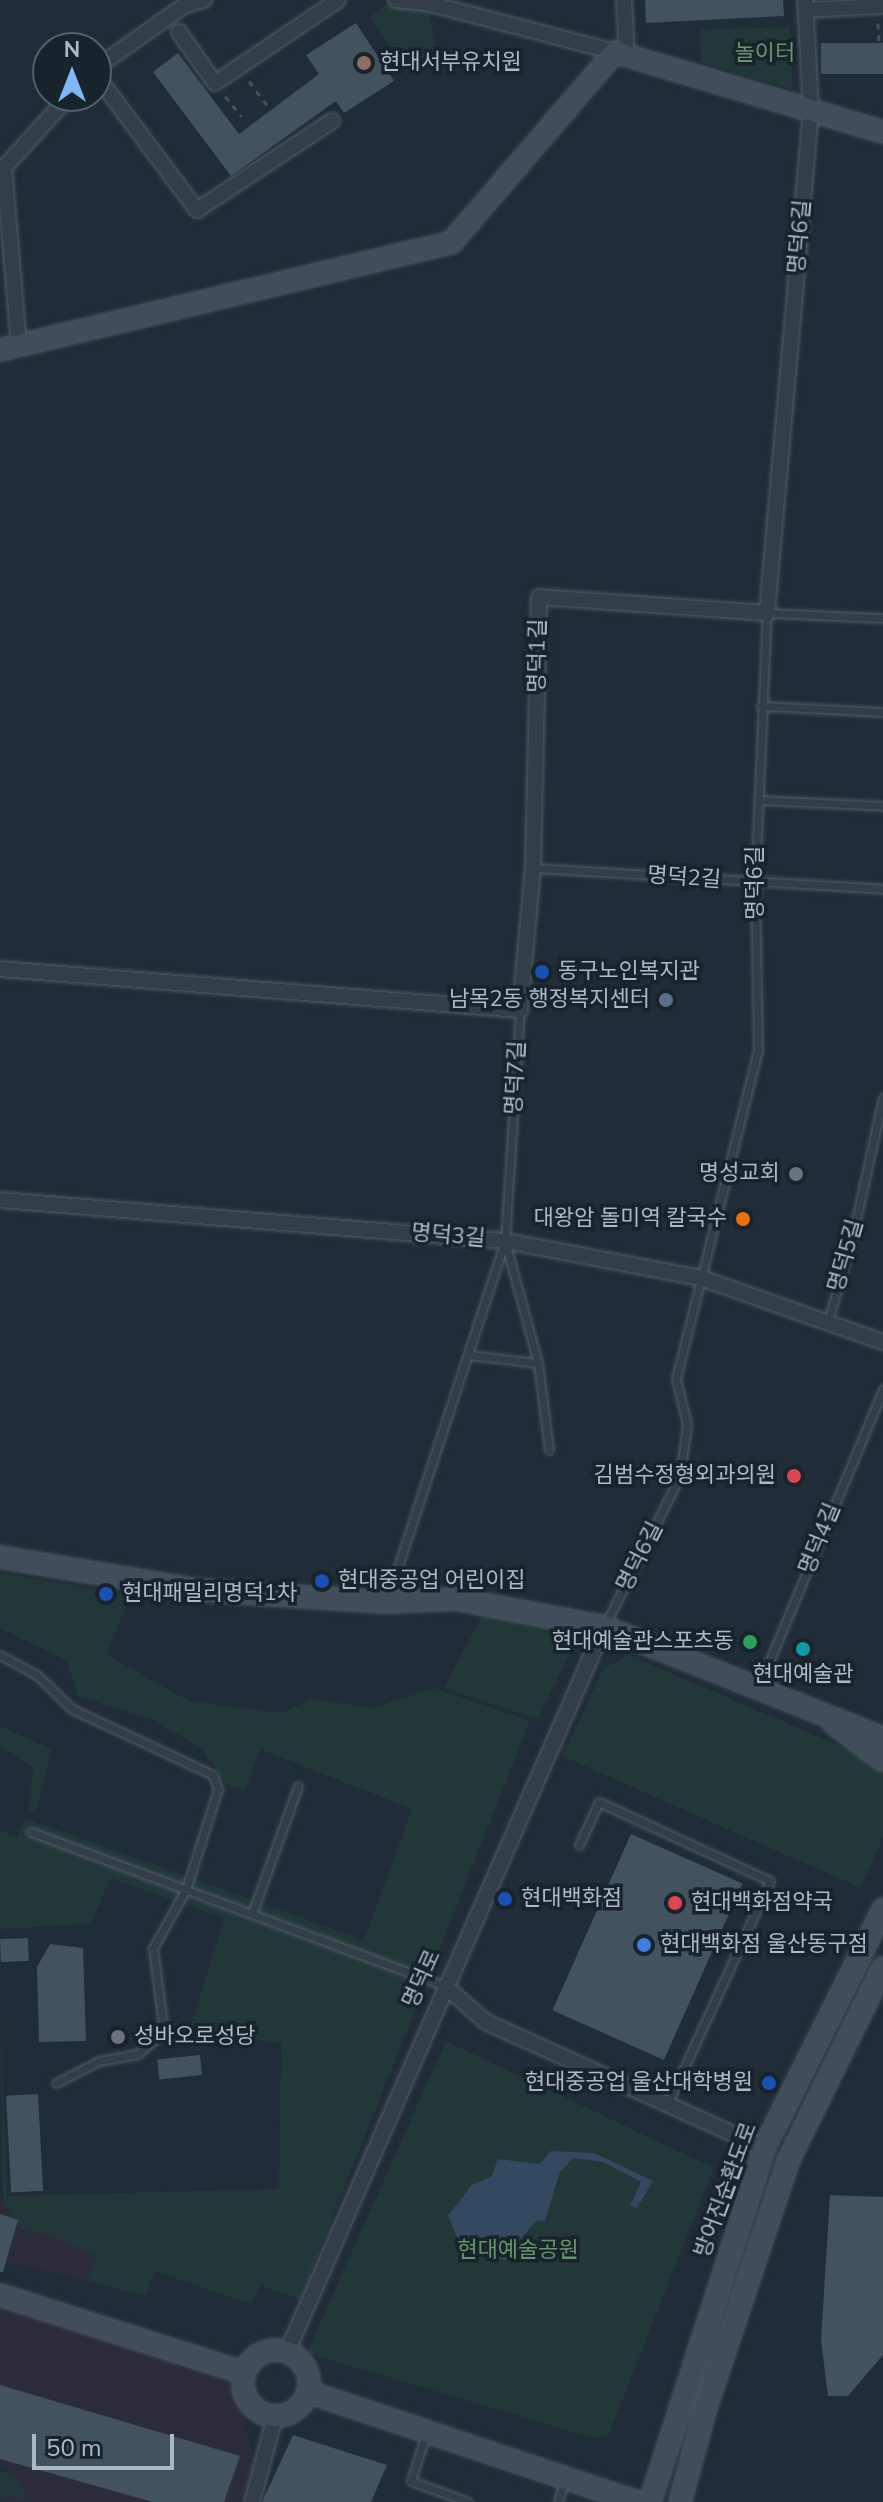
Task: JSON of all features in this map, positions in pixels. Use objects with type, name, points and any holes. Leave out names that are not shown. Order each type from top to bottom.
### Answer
[{"type":"street","points":[[112,57],[185,5],[204,0]]},
{"type":"street","points":[[179,32],[215,83],[338,0]]},
{"type":"street","points":[[396,0],[438,3],[883,132]]},
{"type":"street","points":[[55,112],[4,168],[10,348],[452,242],[621,54],[624,0]]},
{"type":"street","points":[[805,5],[883,6]]},
{"type":"street","name":"명덕6길","points":[[767,613],[811,110],[805,5]]},
{"type":"street","points":[[112,96],[197,210],[332,121]]},
{"type":"street","name":"명덕1길","points":[[520,1010],[533,867],[539,597],[767,613]]},
{"type":"street","name":"명덕7길","points":[[0,969],[520,1010]]},
{"type":"street","name":"명덕3길","points":[[0,1200],[505,1241],[701,1278],[883,1342]]},
{"type":"street","points":[[0,1557],[197,1590],[387,1602],[456,1599],[604,1627],[883,1738]]},
{"type":"street","name":"명덕로","points":[[287,2352],[604,1627]]},
{"type":"street","points":[[826,1715],[847,1737],[883,1760]]},
{"type":"street","name":"방어진순환도로","points":[[650,2502],[764,2148],[883,1909]]},
{"type":"street","points":[[680,2502],[706,2407],[789,2159],[883,1968]]},
{"type":"street","points":[[445,1986],[486,2022],[764,2148]]},
{"type":"street","points":[[0,2295],[244,2373]]},
{"type":"street","points":[[287,2352],[308,2373],[308,2392],[296,2410],[275,2417],[249,2403],[244,2373],[257,2356],[287,2352]]},
{"type":"street","points":[[308,2392],[637,2502]]},
{"type":"street","points":[[252,2502],[275,2417]]},
{"type":"lane","name":"명덕1길","points":[[767,613],[883,618]]},
{"type":"lane","name":"명덕6길","points":[[604,1627],[680,1476],[687,1424],[676,1379],[758,1051],[755,883],[767,613]]},
{"type":"lane","points":[[761,706],[883,712]]},
{"type":"lane","points":[[758,800],[883,806]]},
{"type":"lane","name":"명덕2길","points":[[533,867],[883,889]]},
{"type":"lane","name":"명덕7길","points":[[387,1602],[505,1241],[520,1010]]},
{"type":"lane","name":"명덕5길","points":[[828,1321],[883,1097]]},
{"type":"lane","points":[[505,1241],[538,1363],[549,1450]]},
{"type":"lane","points":[[469,1355],[538,1363]]},
{"type":"lane","name":"명덕4길","points":[[759,1688],[883,1389]]},
{"type":"lane","points":[[0,1655],[37,1675],[72,1709],[213,1775],[218,1789],[186,1889],[153,1948],[164,2031],[138,2054],[99,2061],[56,2083]]},
{"type":"lane","points":[[252,1914],[298,1786]]},
{"type":"lane","points":[[579,1845],[599,1802],[770,1881],[668,2103]]},
{"type":"lane","points":[[31,1832],[445,1986]]},
{"type":"lane","points":[[426,2432],[411,2481],[468,2502]]},
{"type":"lane","points":[[558,2502],[565,2478]]},
{"type":"path","points":[[239,67],[271,110]]},
{"type":"path","points":[[215,83],[241,116]]},
{"type":"shaded area","points":[[0,2195],[22,2229],[55,2237],[96,2257],[87,2281],[0,2260]]},
{"type":"shaded area","points":[[0,2308],[210,2373],[235,2387],[254,2460],[242,2502],[4,2502],[13,2470],[0,2466]]},
{"type":"green space","points":[[392,1],[427,3],[436,50],[407,70],[370,17]]},
{"type":"green space","name":"놀이터","points":[[790,27],[792,89],[701,62],[700,30]]},
{"type":"green space","points":[[0,1573],[130,1595],[107,1655],[189,1701],[281,1713],[312,1699],[372,1708],[434,1688],[530,1721],[300,2299],[260,2285],[251,2304],[155,2271],[145,2296],[87,2281],[96,2257],[55,2237],[22,2229],[3,2203],[0,1998],[7,2196],[279,2189],[281,2043],[189,2033],[224,1918],[110,1878],[91,1924],[0,1929],[0,1831],[17,1837],[25,1818],[364,1940],[412,1809],[260,1749],[245,1790],[226,1783],[202,1748],[152,1720],[78,1696],[67,1661],[0,1628]]},
{"type":"green space","points":[[484,1612],[557,1625],[570,1654],[538,1719],[444,1688]]},
{"type":"green space","points":[[628,1655],[875,1761],[883,1773],[883,1837],[861,1888],[562,1756],[603,1669]]},
{"type":"green space","points":[[0,1726],[52,1749],[36,1812],[29,1810],[33,1767],[0,1747]]},
{"type":"green space","name":"현대예술공원","points":[[446,2041],[714,2168],[608,2436],[593,2438],[307,2353]]},
{"type":"green space","points":[[0,2471],[15,2476],[26,2496],[22,2502],[12,2494],[0,2502]]},
{"type":"water","points":[[551,2151],[594,2153],[653,2181],[637,2208],[630,2206],[641,2182],[603,2162],[573,2158],[560,2172],[545,2221],[537,2220],[510,2251],[516,2254],[513,2263],[461,2246],[448,2216],[472,2185],[491,2177],[498,2159],[539,2164]]},
{"type":"building","points":[[645,0],[783,0],[784,16],[646,23]]},
{"type":"building","points":[[356,23],[394,81],[344,113],[336,101],[231,176],[153,72],[178,53],[239,134],[319,74],[306,55]]},
{"type":"building","points":[[821,43],[883,43],[883,74],[821,74]]},
{"type":"building","name":"현대백화점 울산동구점","points":[[631,1834],[742,1884],[664,2060],[552,2010]]},
{"type":"building","points":[[28,1938],[29,1961],[1,1962],[0,1939]]},
{"type":"building","name":"성바오로성당","points":[[50,1944],[83,1948],[86,2041],[39,2042],[37,1967]]},
{"type":"building","points":[[200,2055],[202,2075],[159,2079],[157,2059]]},
{"type":"building","points":[[38,2094],[43,2191],[11,2193],[6,2096]]},
{"type":"building","points":[[830,2195],[883,2197],[883,2355],[848,2396],[828,2396],[821,2340]]},
{"type":"building","points":[[0,2214],[18,2220],[3,2272],[0,2272]]},
{"type":"building","points":[[0,2385],[240,2456],[224,2502],[153,2502],[0,2459]]},
{"type":"building","points":[[293,2435],[387,2465],[371,2502],[262,2502]]},
{"type":"place","name":"현대서부유치원","points":[[364,63]]},
{"type":"place","name":"동구노인복지관","points":[[542,972]]},
{"type":"place","name":"남목2동 행정복지센터","points":[[666,1000]]},
{"type":"place","name":"명성교회","points":[[796,1174]]},
{"type":"place","name":"대왕암 돌미역 칼국수","points":[[743,1219]]},
{"type":"place","name":"김범수정형외과의원","points":[[794,1476]]},
{"type":"place","name":"현대중공업 어린이집","points":[[322,1581]]},
{"type":"place","name":"현대패밀리명덕1차","points":[[106,1594]]},
{"type":"place","name":"현대예술관스포츠동","points":[[750,1642]]},
{"type":"place","name":"현대예술관","points":[[803,1649]]},
{"type":"place","name":"현대백화점","points":[[505,1899]]},
{"type":"place","name":"현대백화점약국","points":[[675,1903]]},
{"type":"place","name":"현대백화점 울산동구점","points":[[644,1945]]},
{"type":"place","name":"성바오로성당","points":[[118,2037]]},
{"type":"place","name":"현대중공업 울산대학병원","points":[[769,2083]]}]
